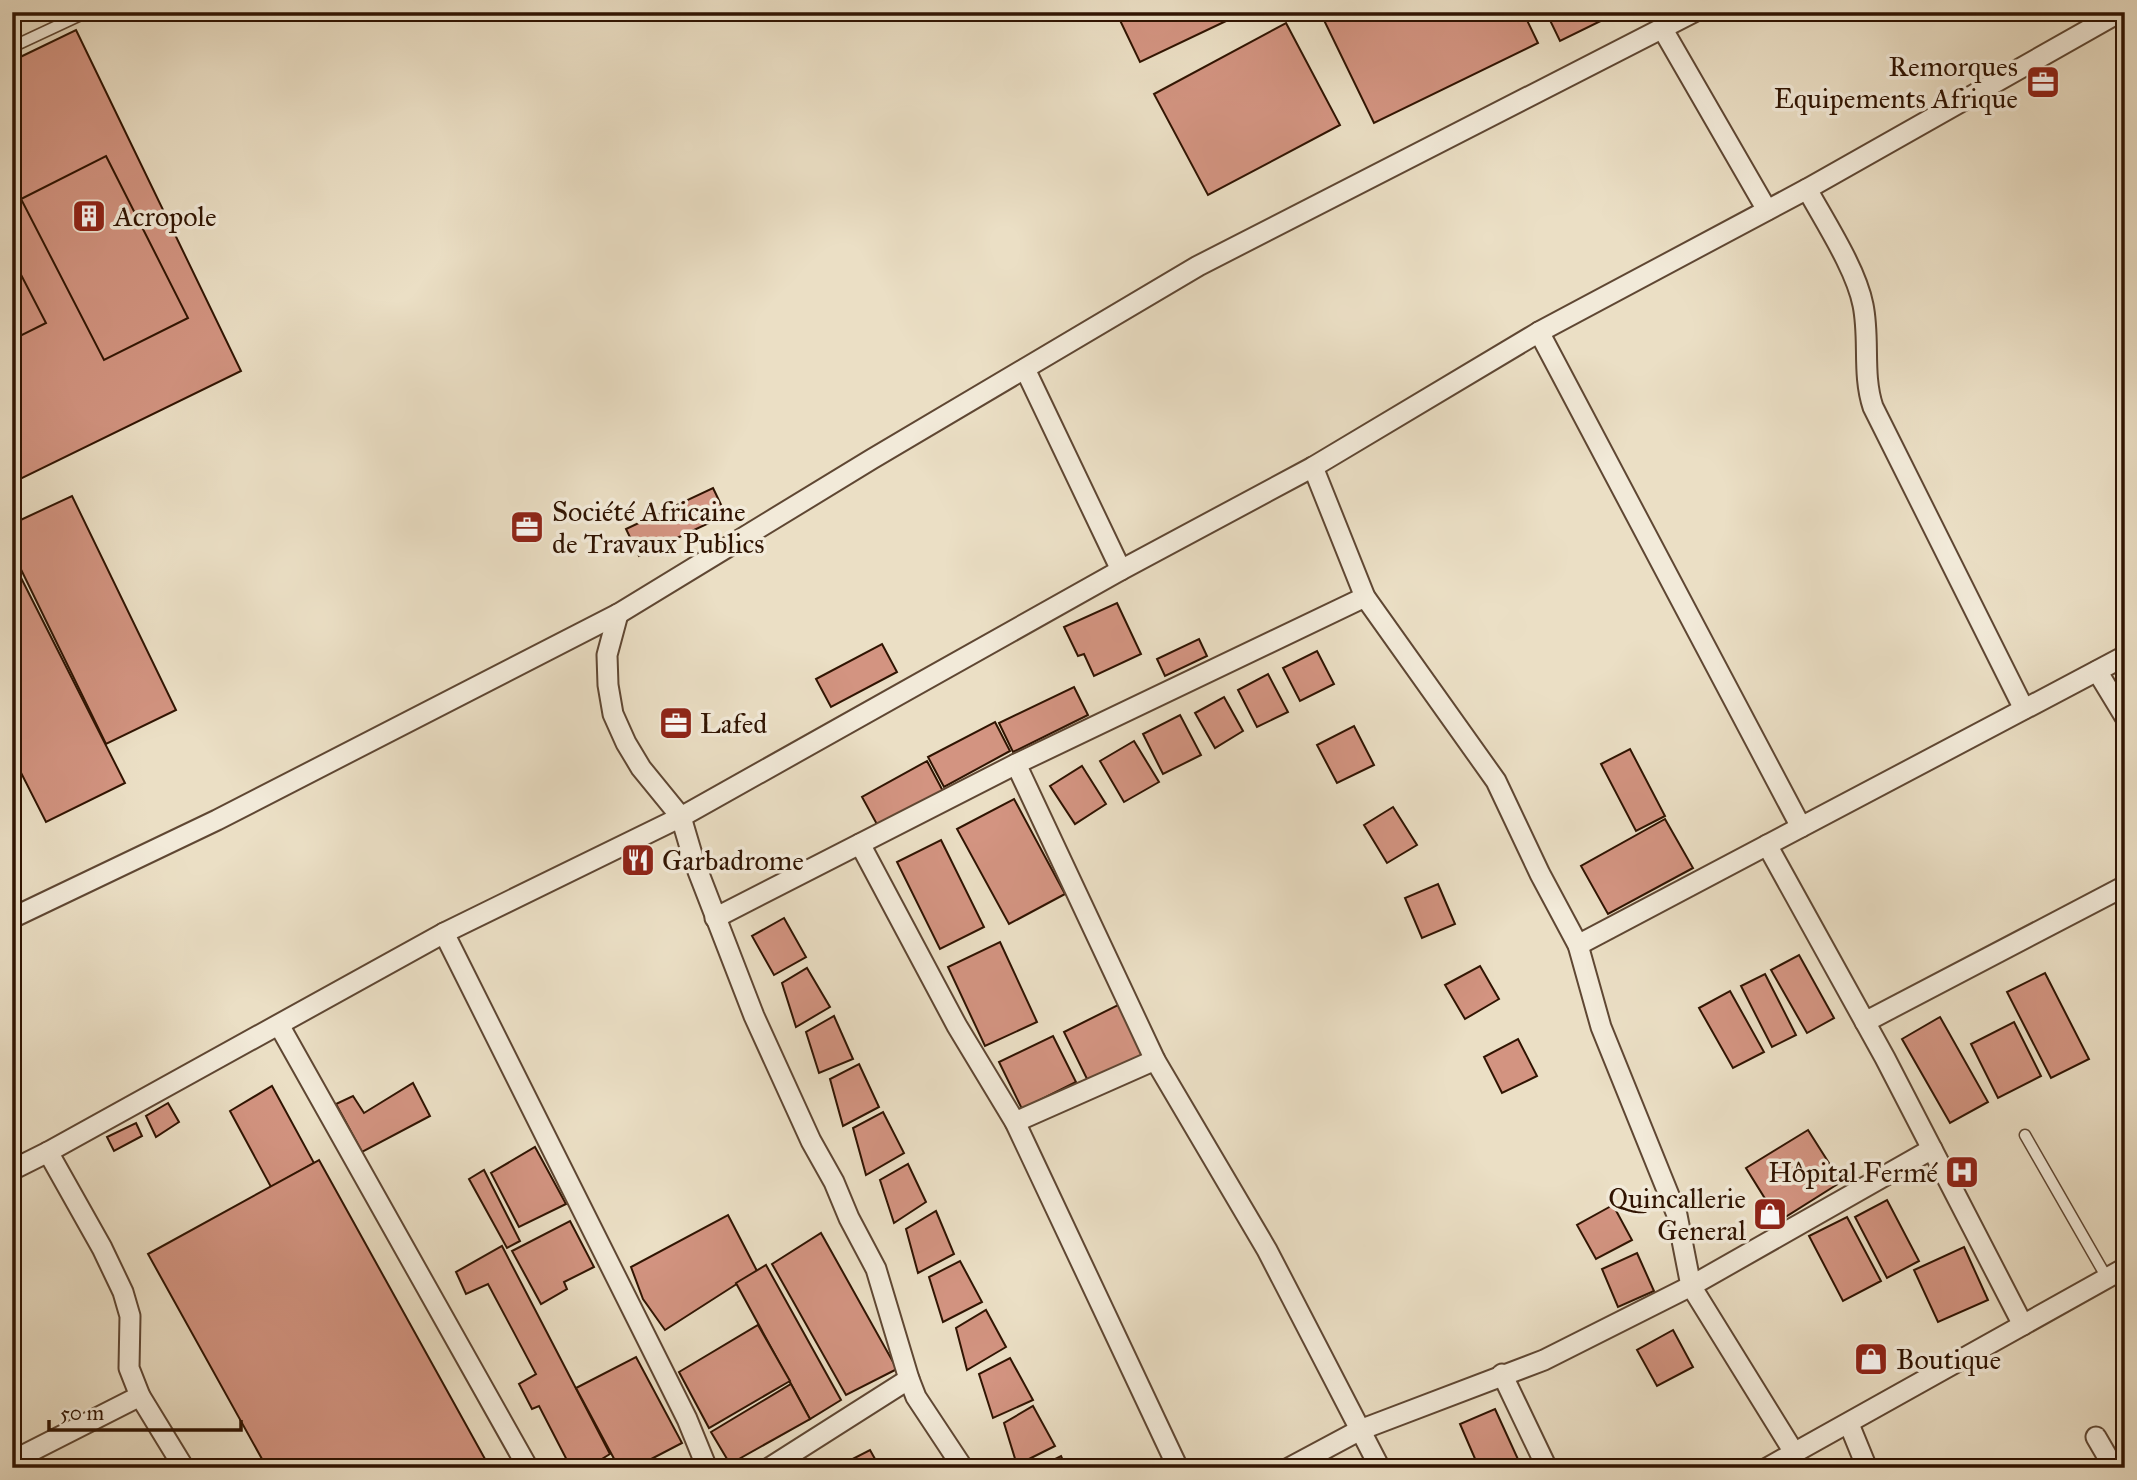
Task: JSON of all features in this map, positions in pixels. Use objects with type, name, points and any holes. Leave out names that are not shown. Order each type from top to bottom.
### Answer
[{"type":"street","points":[[12,918],[229,813],[618,614],[1198,266],[1694,12]]},
{"type":"street","points":[[12,1170],[444,933],[681,817],[1121,570],[1313,467],[1539,332],[1807,188],[2120,12]]},
{"type":"street","points":[[1662,28],[1767,210]]},
{"type":"street","points":[[1807,188],[1849,268],[1863,304],[1866,379],[1872,407],[2024,709]]},
{"type":"street","points":[[1539,332],[1801,827]]},
{"type":"street","points":[[1025,369],[1121,570]]},
{"type":"street","points":[[1313,467],[1365,597],[1496,782],[1578,945],[1601,1027],[1677,1215],[1691,1286],[1795,1454]]},
{"type":"street","points":[[715,918],[1016,764],[1365,597]]},
{"type":"street","points":[[618,614],[607,655],[613,714],[641,768],[681,817],[694,861],[754,1016],[811,1141],[876,1269],[916,1397],[963,1468]]},
{"type":"street","points":[[1578,945],[2125,656]]},
{"type":"street","points":[[2097,671],[2125,717]]},
{"type":"street","points":[[1016,764],[1155,1060],[1267,1250],[1380,1468]]},
{"type":"street","points":[[860,844],[957,1026],[1015,1122],[1178,1468]]},
{"type":"street","points":[[1767,845],[1865,1022],[2023,1325]]},
{"type":"street","points":[[1865,1022],[2125,886]]},
{"type":"street","points":[[444,933],[687,1419],[707,1468]]},
{"type":"street","points":[[279,1024],[528,1468]]},
{"type":"street","points":[[1015,1122],[1155,1060]]},
{"type":"street","points":[[1289,1468],[1360,1430],[1544,1360],[1691,1286],[1932,1149]]},
{"type":"street","points":[[48,1152],[103,1248],[123,1292],[130,1316],[129,1368],[140,1396],[184,1468]]},
{"type":"street","points":[[1767,1468],[2116,1273]]},
{"type":"street","points":[[1502,1374],[1547,1468]]},
{"type":"street","points":[[769,1468],[909,1379]]},
{"type":"street","points":[[12,1461],[140,1396]]},
{"type":"street","points":[[1849,1424],[1867,1468]]},
{"type":"street","points":[[2096,1437],[2114,1468]]},
{"type":"lane","points":[[12,47],[87,12]]},
{"type":"lane","points":[[2025,1135],[2116,1273]]},
{"type":"building","points":[[1116,12],[1245,12],[1140,62]]},
{"type":"building","points":[[1320,12],[1523,12],[1538,43],[1374,123]]},
{"type":"building","points":[[1546,12],[1619,12],[1560,41]]},
{"type":"building","points":[[1286,23],[1340,125],[1208,195],[1154,94]]},
{"type":"building","name":"Acropole","points":[[76,30],[241,371],[12,483],[12,61]]},
{"type":"building","points":[[106,156],[188,318],[104,360],[21,199]]},
{"type":"building","points":[[17,267],[46,323],[12,340],[12,270]]},
{"type":"building","points":[[713,488],[726,515],[639,556],[626,529]]},
{"type":"building","points":[[72,496],[176,710],[106,744],[12,551],[12,524]]},
{"type":"building","points":[[12,560],[125,783],[46,822],[12,755]]},
{"type":"building","points":[[1117,603],[1141,654],[1094,676],[1084,654],[1078,656],[1064,627]]},
{"type":"building","points":[[1199,639],[1207,656],[1165,676],[1157,659]]},
{"type":"building","points":[[882,644],[897,672],[831,707],[816,679]]},
{"type":"building","points":[[1317,651],[1334,684],[1300,701],[1283,668]]},
{"type":"building","points":[[1268,674],[1288,712],[1257,727],[1238,690]]},
{"type":"building","points":[[1074,687],[1088,715],[1013,752],[999,723]]},
{"type":"building","points":[[1224,697],[1243,731],[1215,748],[1195,713]]},
{"type":"building","points":[[1180,715],[1201,755],[1163,774],[1143,734]]},
{"type":"building","points":[[995,722],[1010,751],[944,787],[928,757]]},
{"type":"building","points":[[1354,726],[1374,765],[1337,783],[1317,745]]},
{"type":"building","points":[[1134,741],[1159,782],[1124,802],[1100,761]]},
{"type":"building","points":[[1630,749],[1665,816],[1636,831],[1601,764]]},
{"type":"building","points":[[927,761],[944,793],[879,828],[862,797]]},
{"type":"building","points":[[1082,766],[1106,804],[1075,824],[1050,786]]},
{"type":"building","points":[[1014,799],[1065,894],[1009,924],[957,829]]},
{"type":"building","points":[[1393,807],[1417,845],[1387,863],[1364,825]]},
{"type":"building","points":[[1665,819],[1693,868],[1608,914],[1581,866]]},
{"type":"building","points":[[941,840],[984,927],[940,949],[897,862]]},
{"type":"building","points":[[1438,884],[1455,924],[1422,938],[1405,898]]},
{"type":"building","points":[[784,918],[806,957],[774,975],[752,936]]},
{"type":"building","points":[[1000,942],[1037,1022],[985,1046],[948,967]]},
{"type":"building","points":[[1799,955],[1834,1018],[1807,1033],[1771,970]]},
{"type":"building","points":[[1480,966],[1499,999],[1465,1019],[1445,985]]},
{"type":"building","points":[[807,968],[830,1007],[796,1027],[782,983]]},
{"type":"building","points":[[2045,973],[2089,1059],[2051,1078],[2007,992]]},
{"type":"building","points":[[1765,974],[1796,1035],[1772,1047],[1741,986]]},
{"type":"building","points":[[1730,991],[1764,1052],[1733,1068],[1699,1008]]},
{"type":"building","points":[[1122,1003],[1147,1053],[1088,1081],[1064,1032]]},
{"type":"building","points":[[834,1016],[853,1059],[819,1073],[806,1032]]},
{"type":"building","points":[[1940,1017],[1988,1102],[1950,1123],[1902,1039]]},
{"type":"building","points":[[2014,1022],[2041,1076],[1998,1098],[1971,1044]]},
{"type":"building","points":[[1053,1036],[1076,1082],[1022,1109],[999,1062]]},
{"type":"building","points":[[1518,1039],[1537,1076],[1502,1093],[1484,1057]]},
{"type":"building","points":[[859,1064],[879,1107],[843,1126],[830,1079]]},
{"type":"building","points":[[413,1083],[430,1116],[362,1152],[336,1104],[353,1096],[364,1113]]},
{"type":"building","points":[[272,1086],[314,1163],[271,1187],[230,1111]]},
{"type":"building","points":[[168,1103],[179,1122],[156,1137],[146,1116]]},
{"type":"building","points":[[883,1112],[904,1153],[866,1175],[853,1128]]},
{"type":"building","points":[[136,1123],[142,1136],[114,1151],[107,1137]]},
{"type":"building","points":[[1808,1130],[1841,1182],[1779,1221],[1746,1168]]},
{"type":"building","points":[[535,1147],[566,1204],[519,1227],[491,1173]]},
{"type":"building","points":[[319,1160],[490,1468],[267,1468],[148,1254]]},
{"type":"building","points":[[908,1164],[926,1202],[894,1223],[880,1180]]},
{"type":"building","points":[[484,1170],[520,1241],[507,1248],[469,1179]]},
{"type":"building","points":[[1887,1200],[1919,1261],[1887,1278],[1855,1217]]},
{"type":"building","points":[[1613,1205],[1632,1240],[1596,1259],[1577,1225]]},
{"type":"building","points":[[936,1211],[954,1254],[918,1273],[906,1229]]},
{"type":"building","points":[[728,1215],[757,1271],[665,1330],[643,1299],[631,1267]]},
{"type":"building","points":[[1847,1217],[1881,1281],[1843,1301],[1809,1236]]},
{"type":"building","points":[[570,1221],[594,1267],[564,1282],[567,1289],[541,1304],[512,1251]]},
{"type":"building","points":[[821,1233],[897,1369],[846,1395],[772,1264]]},
{"type":"building","points":[[502,1246],[610,1454],[587,1468],[571,1468],[539,1406],[532,1409],[519,1384],[536,1374],[488,1284],[466,1294],[456,1272]]},
{"type":"building","points":[[1964,1247],[1988,1300],[1938,1322],[1914,1270]]},
{"type":"building","points":[[1637,1253],[1654,1291],[1618,1307],[1602,1269]]},
{"type":"building","points":[[960,1261],[982,1302],[943,1322],[929,1277]]},
{"type":"building","points":[[766,1265],[841,1400],[810,1419],[736,1283]]},
{"type":"building","points":[[986,1310],[1006,1347],[967,1370],[956,1328]]},
{"type":"building","points":[[758,1325],[790,1381],[709,1428],[679,1372]]},
{"type":"building","points":[[1673,1330],[1693,1367],[1657,1386],[1637,1350]]},
{"type":"building","points":[[636,1357],[682,1443],[634,1468],[619,1468],[576,1388]]},
{"type":"building","points":[[1010,1358],[1033,1400],[993,1418],[979,1374]]},
{"type":"building","points":[[791,1384],[810,1419],[730,1464],[711,1432]]},
{"type":"building","points":[[1033,1406],[1055,1446],[1017,1465],[1004,1423]]},
{"type":"building","points":[[1495,1409],[1522,1468],[1479,1468],[1460,1424]]},
{"type":"building","points":[[870,1450],[880,1468],[835,1468]]},
{"type":"building","points":[[1061,1456],[1066,1468],[1037,1468]]},
{"type":"place","name":"Remorques Equipements Afrique","points":[[2043,82]]},
{"type":"place","name":"Acropole","points":[[89,216]]},
{"type":"place","name":"Société Africaine de Travaux Publics","points":[[527,527]]},
{"type":"place","name":"Lafed","points":[[676,723]]},
{"type":"place","name":"Garbadrome","points":[[638,860]]},
{"type":"place","name":"Hôpital Fermé","points":[[1962,1172]]},
{"type":"place","name":"Quincallerie General","points":[[1770,1214]]},
{"type":"place","name":"Boutique","points":[[1871,1359]]}]
